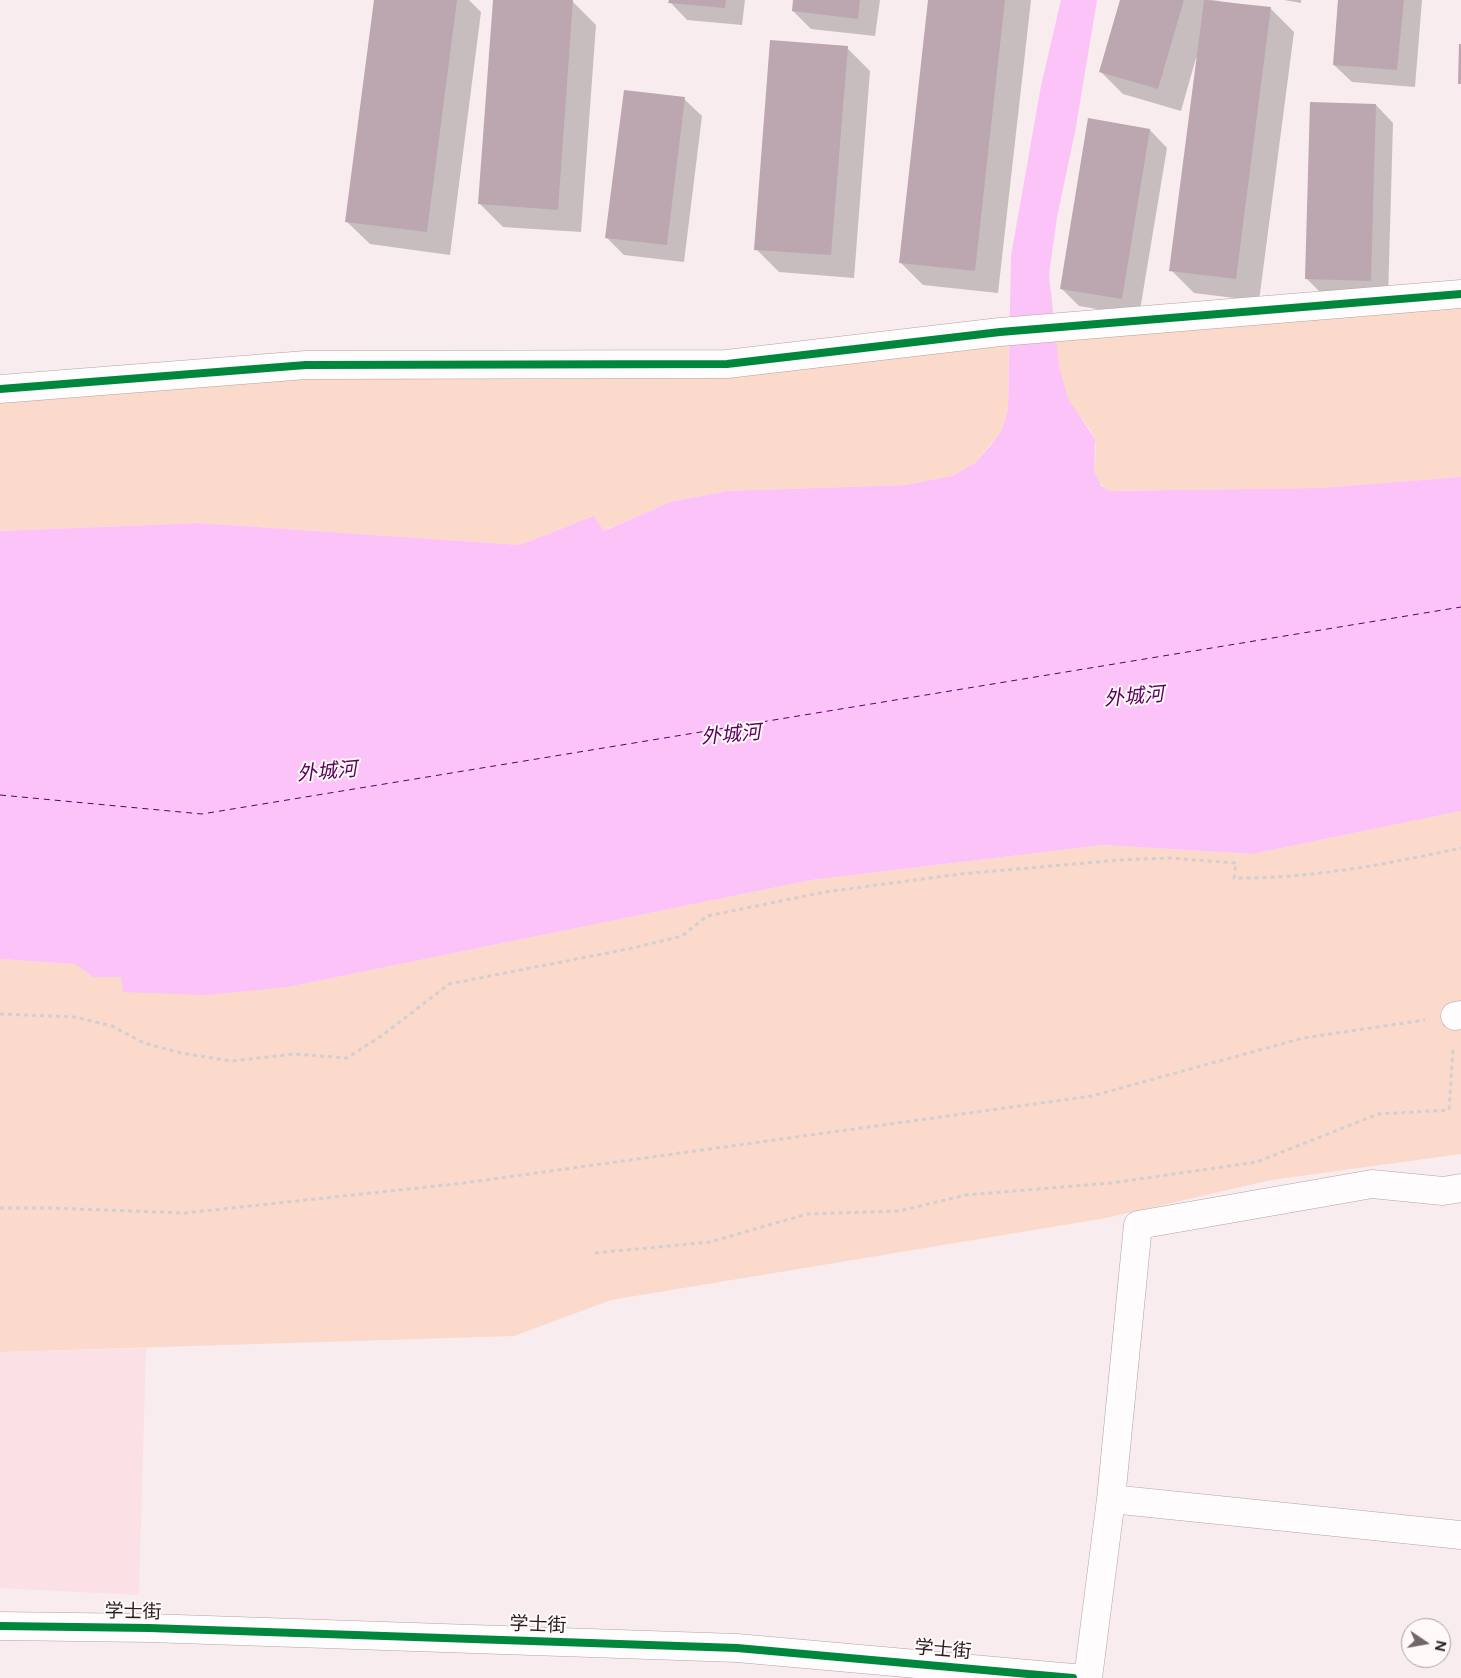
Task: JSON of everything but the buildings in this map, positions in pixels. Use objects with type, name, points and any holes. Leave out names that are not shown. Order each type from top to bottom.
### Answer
[{"type":"street","points":[[0,389],[306,366],[727,364],[1069,325],[1461,294]]},
{"type":"street","points":[[1088,1678],[1111,1499],[1138,1225],[1372,1184],[1443,1191],[1461,1188]]},
{"type":"street","points":[[1111,1499],[1461,1535]]},
{"type":"street","name":"学士街","points":[[0,1626],[149,1628],[737,1648],[1073,1678]]},
{"type":"path","points":[[0,1014],[74,1017],[112,1026],[144,1043],[181,1053],[231,1061],[295,1054],[347,1058],[384,1034],[450,984],[682,936],[707,916],[825,892],[960,874],[1050,865],[1159,858],[1236,863],[1234,878],[1262,878],[1377,866],[1461,848]]},
{"type":"path","points":[[0,1208],[185,1213],[464,1183],[1092,1096],[1303,1038],[1458,1015],[1449,1110],[1378,1114],[1257,1162],[1111,1183],[966,1194],[899,1211],[807,1214],[710,1242],[595,1253]]},
{"type":"shaded area","points":[[1461,302],[1461,477],[1319,488],[1111,491],[1103,486],[1095,474],[1095,440],[1087,425],[1067,398],[1060,374],[1055,333]]},
{"type":"shaded area","points":[[1009,337],[1008,409],[1002,430],[975,463],[952,476],[905,485],[727,491],[670,502],[603,531],[592,516],[520,545],[199,523],[0,531],[0,399],[302,373]]},
{"type":"shaded area","points":[[1461,811],[1461,1154],[1271,1180],[1106,1218],[611,1300],[514,1336],[0,1352],[0,959],[75,964],[93,977],[121,977],[124,992],[288,987],[811,880],[1103,845],[1252,854]]},
{"type":"shaded area","points":[[146,1348],[139,1595],[0,1588],[0,1352]]},
{"type":"water","name":"外城河","points":[[1061,0],[1097,0],[1075,132],[1057,217],[1049,275],[1059,366],[1068,399],[1095,439],[1094,471],[1101,486],[1111,491],[1319,488],[1461,477],[1461,811],[1252,854],[1103,845],[811,880],[288,987],[206,995],[123,992],[121,977],[93,977],[75,964],[0,959],[0,531],[199,523],[520,545],[593,516],[604,531],[670,502],[727,491],[905,485],[952,476],[975,463],[990,446],[1002,430],[1008,409],[1011,256],[1041,86]]},
{"type":"ferry route","points":[[0,795],[202,814],[1461,607]]},
{"type":"cycle path","points":[[0,389],[306,365],[727,364],[1000,332],[1461,294]]},
{"type":"cycle path","points":[[0,1626],[149,1628],[737,1648],[1073,1678]]}]
